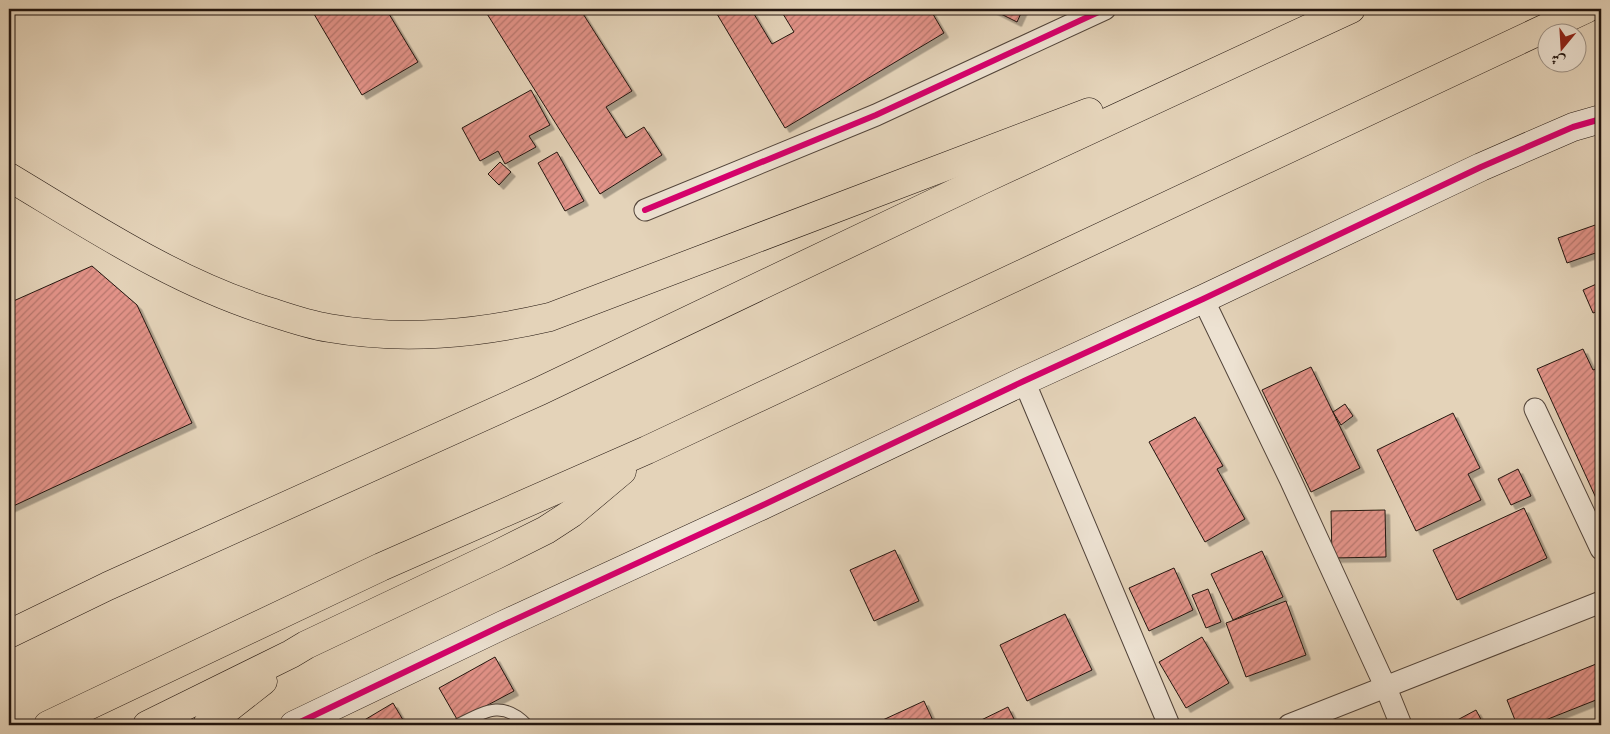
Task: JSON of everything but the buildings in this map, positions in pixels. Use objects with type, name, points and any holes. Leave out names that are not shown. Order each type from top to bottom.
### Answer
[{"type":"highway","points":[[9,634],[117,582],[540,390],[980,181],[1351,9]]},
{"type":"highway","points":[[48,725],[381,567],[647,450],[1586,9]]},
{"type":"highway","points":[[9,177],[167,270],[214,292],[251,306],[328,328],[400,334],[463,333],[506,327],[550,317],[1316,25]]},
{"type":"highway","points":[[147,725],[292,654],[306,645],[546,530],[572,513],[647,450]]},
{"type":"highway","points":[[208,725],[306,645]]},
{"type":"street","points":[[645,210],[876,115],[1105,9]]},
{"type":"street","points":[[294,725],[503,625],[761,506],[1481,167],[1573,127],[1601,119]]},
{"type":"street","points":[[1203,299],[1290,479],[1386,688],[1401,725]]},
{"type":"street","points":[[1024,381],[1169,725]]},
{"type":"street","points":[[1535,409],[1601,549]]},
{"type":"street","points":[[1289,725],[1601,602]]},
{"type":"lane","points":[[457,725],[488,711],[506,710],[527,725]]},
{"type":"cycle path","points":[[645,210],[876,115],[1105,9]]},
{"type":"cycle path","points":[[294,725],[503,625],[761,506],[1481,167],[1573,127],[1601,119]]}]
